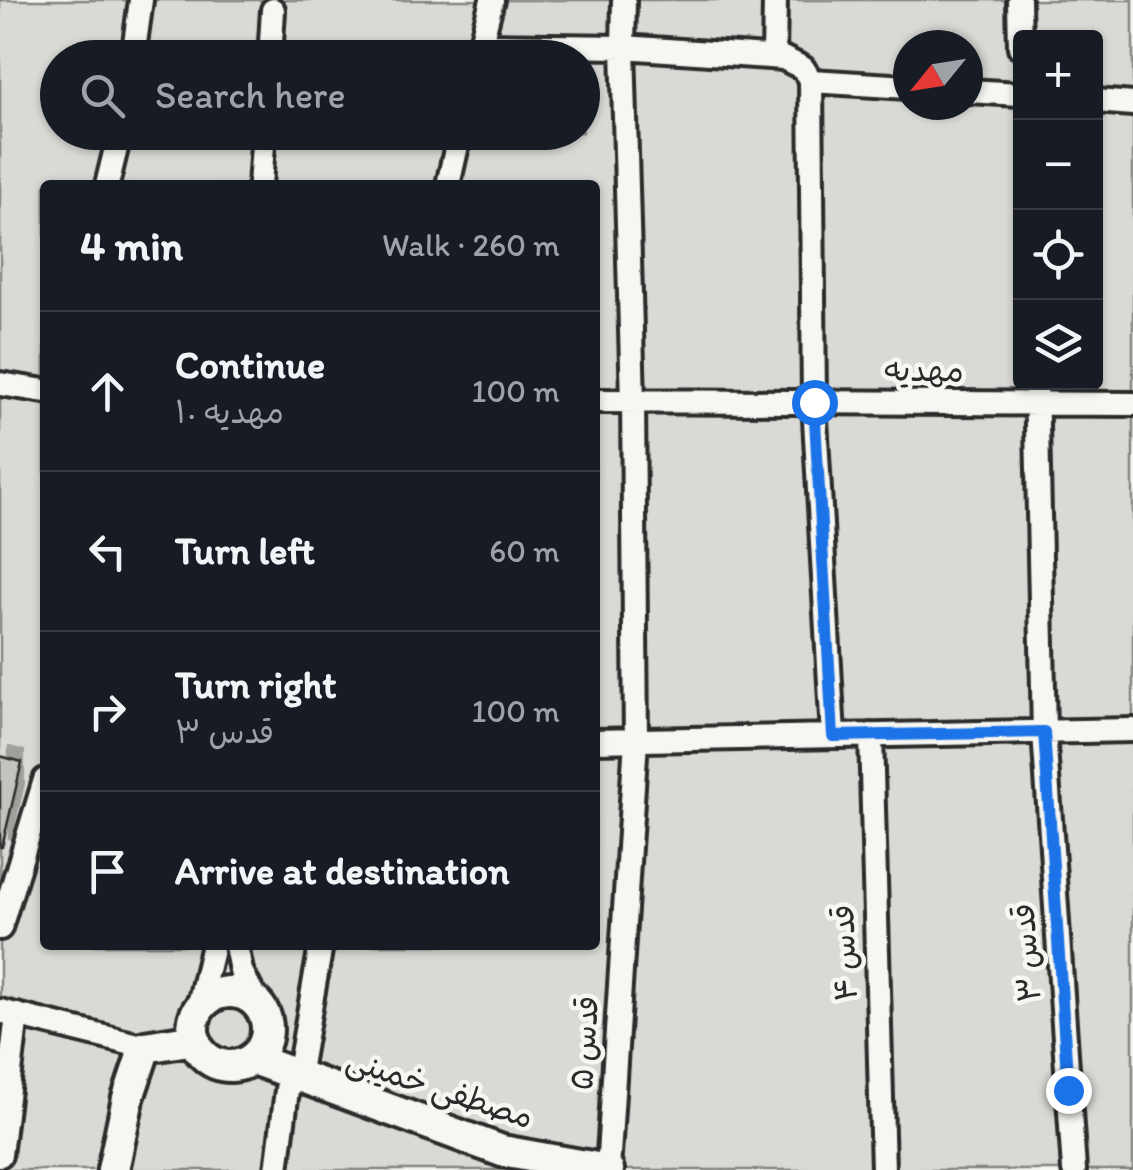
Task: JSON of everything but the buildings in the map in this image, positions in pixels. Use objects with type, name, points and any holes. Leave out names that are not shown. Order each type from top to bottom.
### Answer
[{"type":"main road","points":[[223,992],[256,1001],[268,1024],[267,1037],[254,1058],[243,1064],[219,1065],[200,1050],[196,1026],[203,1003],[223,992]]},
{"type":"main road","points":[[114,1170],[128,1098],[146,1046],[196,1026]]},
{"type":"main road","name":"مصطفی خمینی","points":[[254,1058],[502,1161],[608,1170]]},
{"type":"street","points":[[135,40],[141,0]]},
{"type":"street","points":[[481,40],[492,0]]},
{"type":"street","name":"قدس ۵","points":[[608,1170],[636,740],[624,0]]},
{"type":"street","points":[[774,57],[775,0]]},
{"type":"street","points":[[1019,0],[1020,30]]},
{"type":"street","points":[[271,40],[273,10]]},
{"type":"street","points":[[600,48],[784,58],[802,68],[812,81],[814,402],[833,736]]},
{"type":"street","points":[[812,81],[893,86]]},
{"type":"street","points":[[983,91],[1013,93]]},
{"type":"street","points":[[1103,102],[1133,104]]},
{"type":"street","points":[[108,180],[116,150]]},
{"type":"street","points":[[260,180],[263,150]]},
{"type":"street","points":[[449,180],[456,150]]},
{"type":"street","points":[[0,384],[40,390]]},
{"type":"street","name":"مهدیه","points":[[600,401],[814,402],[1037,393],[1133,404]]},
{"type":"street","name":"قدس ۳","points":[[1037,393],[1044,732],[1074,1170]]},
{"type":"street","points":[[600,741],[1133,730]]},
{"type":"street","name":"قدس ۴","points":[[871,735],[883,1170]]},
{"type":"street","points":[[0,928],[40,796]]},
{"type":"street","points":[[196,1026],[212,950]]},
{"type":"street","points":[[237,950],[241,971],[256,1001]]},
{"type":"street","points":[[277,1170],[319,950]]},
{"type":"street","points":[[0,1155],[8,1013],[146,1046]]},
{"type":"shaded area","points":[[0,0],[1133,0],[1133,1170],[0,1170]]},
{"type":"route","points":[[814,402],[833,736],[1044,732],[1068,1090]]}]
